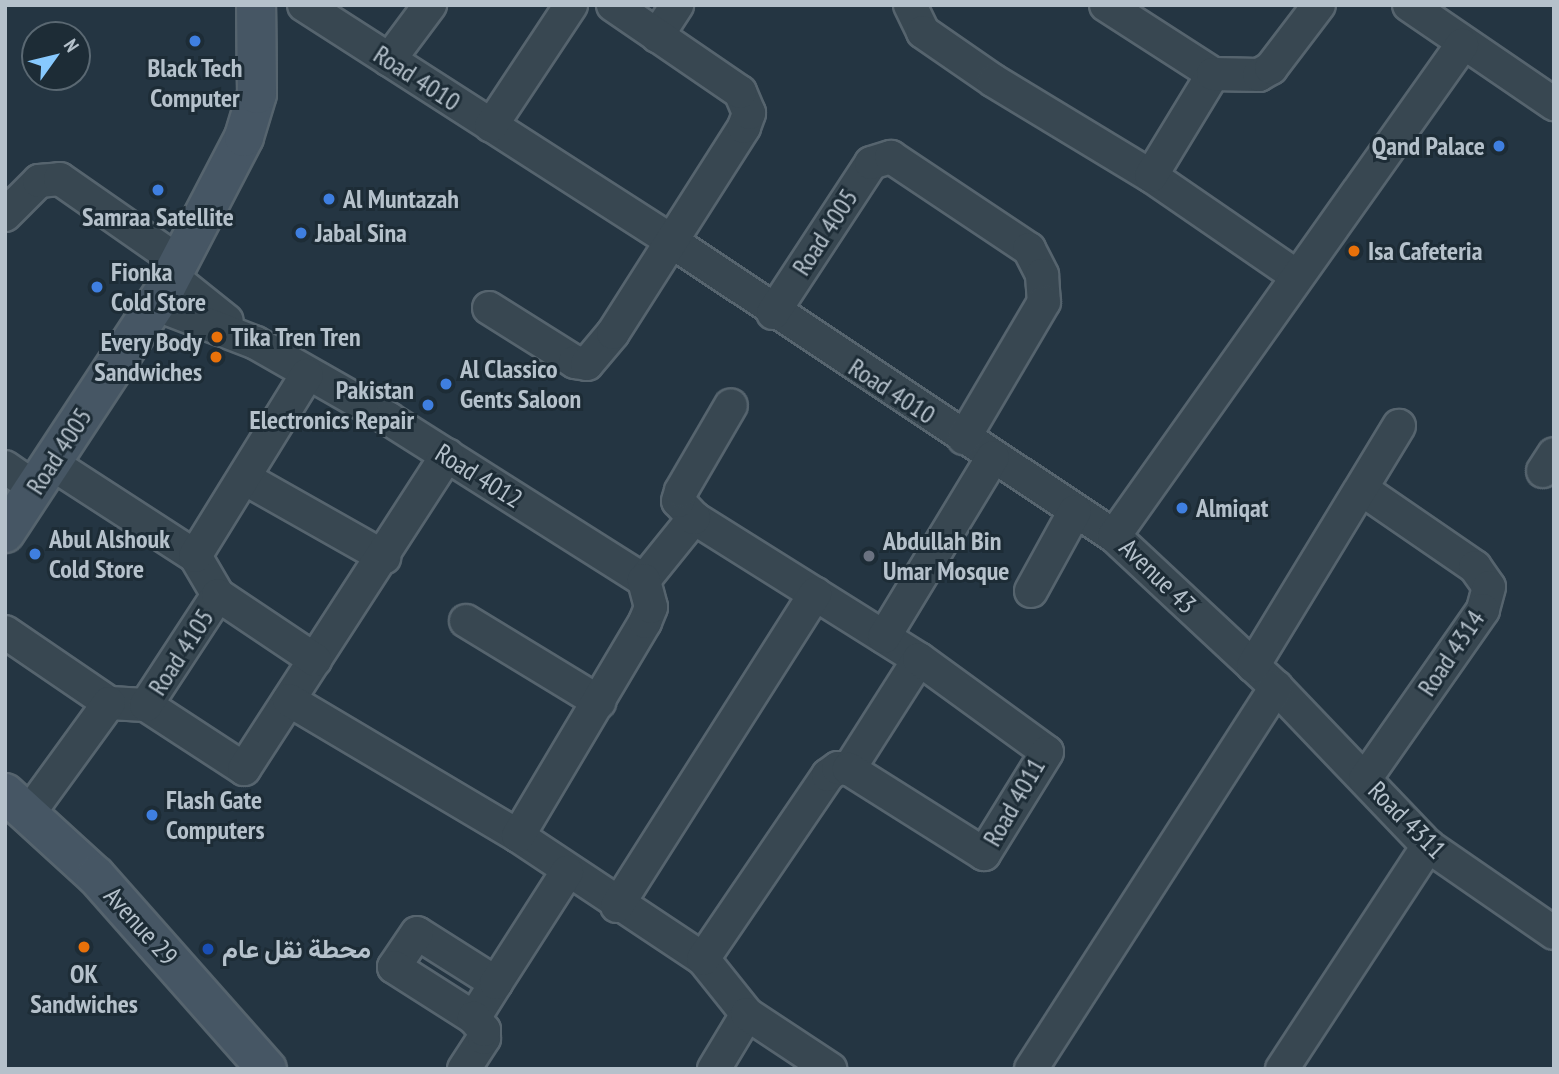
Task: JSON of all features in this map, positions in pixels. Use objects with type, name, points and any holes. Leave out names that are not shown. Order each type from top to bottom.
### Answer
[{"type":"street","name":"Road 4005","points":[[5,533],[30,472],[169,281],[244,137],[257,94],[256,5]]},
{"type":"street","name":"Road 4010","points":[[304,5],[671,241],[773,313],[1114,536]]},
{"type":"street","points":[[389,60],[430,5]]},
{"type":"street","points":[[489,308],[575,362],[587,364],[607,341],[749,113],[740,92],[613,5]]},
{"type":"street","points":[[657,36],[677,5]]},
{"type":"street","points":[[910,5],[923,32],[994,81],[1151,176],[1295,275]]},
{"type":"street","points":[[1106,5],[1213,74],[1259,75],[1271,68],[1319,5]]},
{"type":"street","points":[[1409,5],[1462,45],[1554,104]]},
{"type":"street","points":[[491,126],[557,10]]},
{"type":"street","name":"Avenue 43","points":[[1276,687],[1114,536],[1295,275],[1462,45]]},
{"type":"street","points":[[1151,176],[1213,74]]},
{"type":"street","name":"Road 4005","points":[[773,313],[871,163],[881,156],[891,157],[1029,249],[1042,275],[1044,302],[964,438]]},
{"type":"street","points":[[5,215],[39,181],[60,179],[169,281]]},
{"type":"street","name":"Road 4012","points":[[169,281],[243,337],[447,455],[643,580]]},
{"type":"street","points":[[195,556],[246,479],[307,375]]},
{"type":"street","points":[[703,959],[828,775],[838,768],[849,769],[919,659],[694,519],[678,501],[681,491],[731,405]]},
{"type":"street","points":[[1253,666],[1363,490],[1398,426]]},
{"type":"street","name":"Road 4105","points":[[315,660],[218,595],[146,705],[244,769],[384,557],[447,455]]},
{"type":"street","points":[[884,637],[993,457]]},
{"type":"street","points":[[30,472],[195,556],[218,595]]},
{"type":"street","points":[[246,479],[384,557]]},
{"type":"street","name":"Road 4314","points":[[1363,490],[1475,567],[1489,587],[1483,610],[1365,779]]},
{"type":"street","points":[[1031,591],[1075,511]]},
{"type":"street","points":[[518,836],[599,702],[651,607],[643,580],[694,519]]},
{"type":"street","points":[[618,906],[815,594]]},
{"type":"street","points":[[466,621],[599,702]]},
{"type":"street","points":[[5,632],[109,703],[146,705]]},
{"type":"street","name":"Road 4011","points":[[849,769],[984,854],[1046,752],[919,659]]},
{"type":"street","points":[[1031,1069],[1276,687]]},
{"type":"street","name":"Road 4311","points":[[1276,687],[1428,846],[1554,933]]},
{"type":"street","points":[[289,700],[518,836],[618,906],[703,959],[747,1014],[830,1069]]},
{"type":"street","points":[[13,806],[109,703]]},
{"type":"street","name":"Avenue 29","points":[[13,806],[115,917],[241,1069]]},
{"type":"street","name":"Avenue 29","points":[[13,806],[131,912],[267,1069]]},
{"type":"street","points":[[1292,1065],[1428,846]]},
{"type":"street","points":[[474,1018],[567,872]]},
{"type":"street","points":[[464,1069],[484,1038],[484,1030],[474,1018],[395,971],[415,934],[496,984]]},
{"type":"street","points":[[714,1069],[747,1014]]},
{"type":"place","name":"Black Tech Computer","points":[[195,41]]},
{"type":"place","name":"Qand Palace","points":[[1499,146]]},
{"type":"place","name":"Samraa Satellite","points":[[158,190]]},
{"type":"place","name":"Al Muntazah","points":[[329,199]]},
{"type":"place","name":"Jabal Sina","points":[[301,233]]},
{"type":"place","name":"Isa Cafeteria","points":[[1354,251]]},
{"type":"place","name":"Fionka Cold Store","points":[[97,287]]},
{"type":"place","name":"Tika Tren Tren","points":[[217,337]]},
{"type":"place","name":"Every Body Sandwiches","points":[[216,357]]},
{"type":"place","name":"Al Classico Gents Saloon","points":[[446,384]]},
{"type":"place","name":"Pakistan Electronics Repair","points":[[428,405]]},
{"type":"place","name":"Almiqat","points":[[1182,508]]},
{"type":"place","name":"Abul Alshouk Cold Store","points":[[35,554]]},
{"type":"place","name":"Abdullah Bin Umar Mosque","points":[[869,556]]},
{"type":"place","name":"Flash Gate Computers","points":[[152,815]]},
{"type":"place","name":"OK Sandwiches","points":[[84,947]]},
{"type":"place","name":"محطة نقل عام","points":[[208,949]]}]
